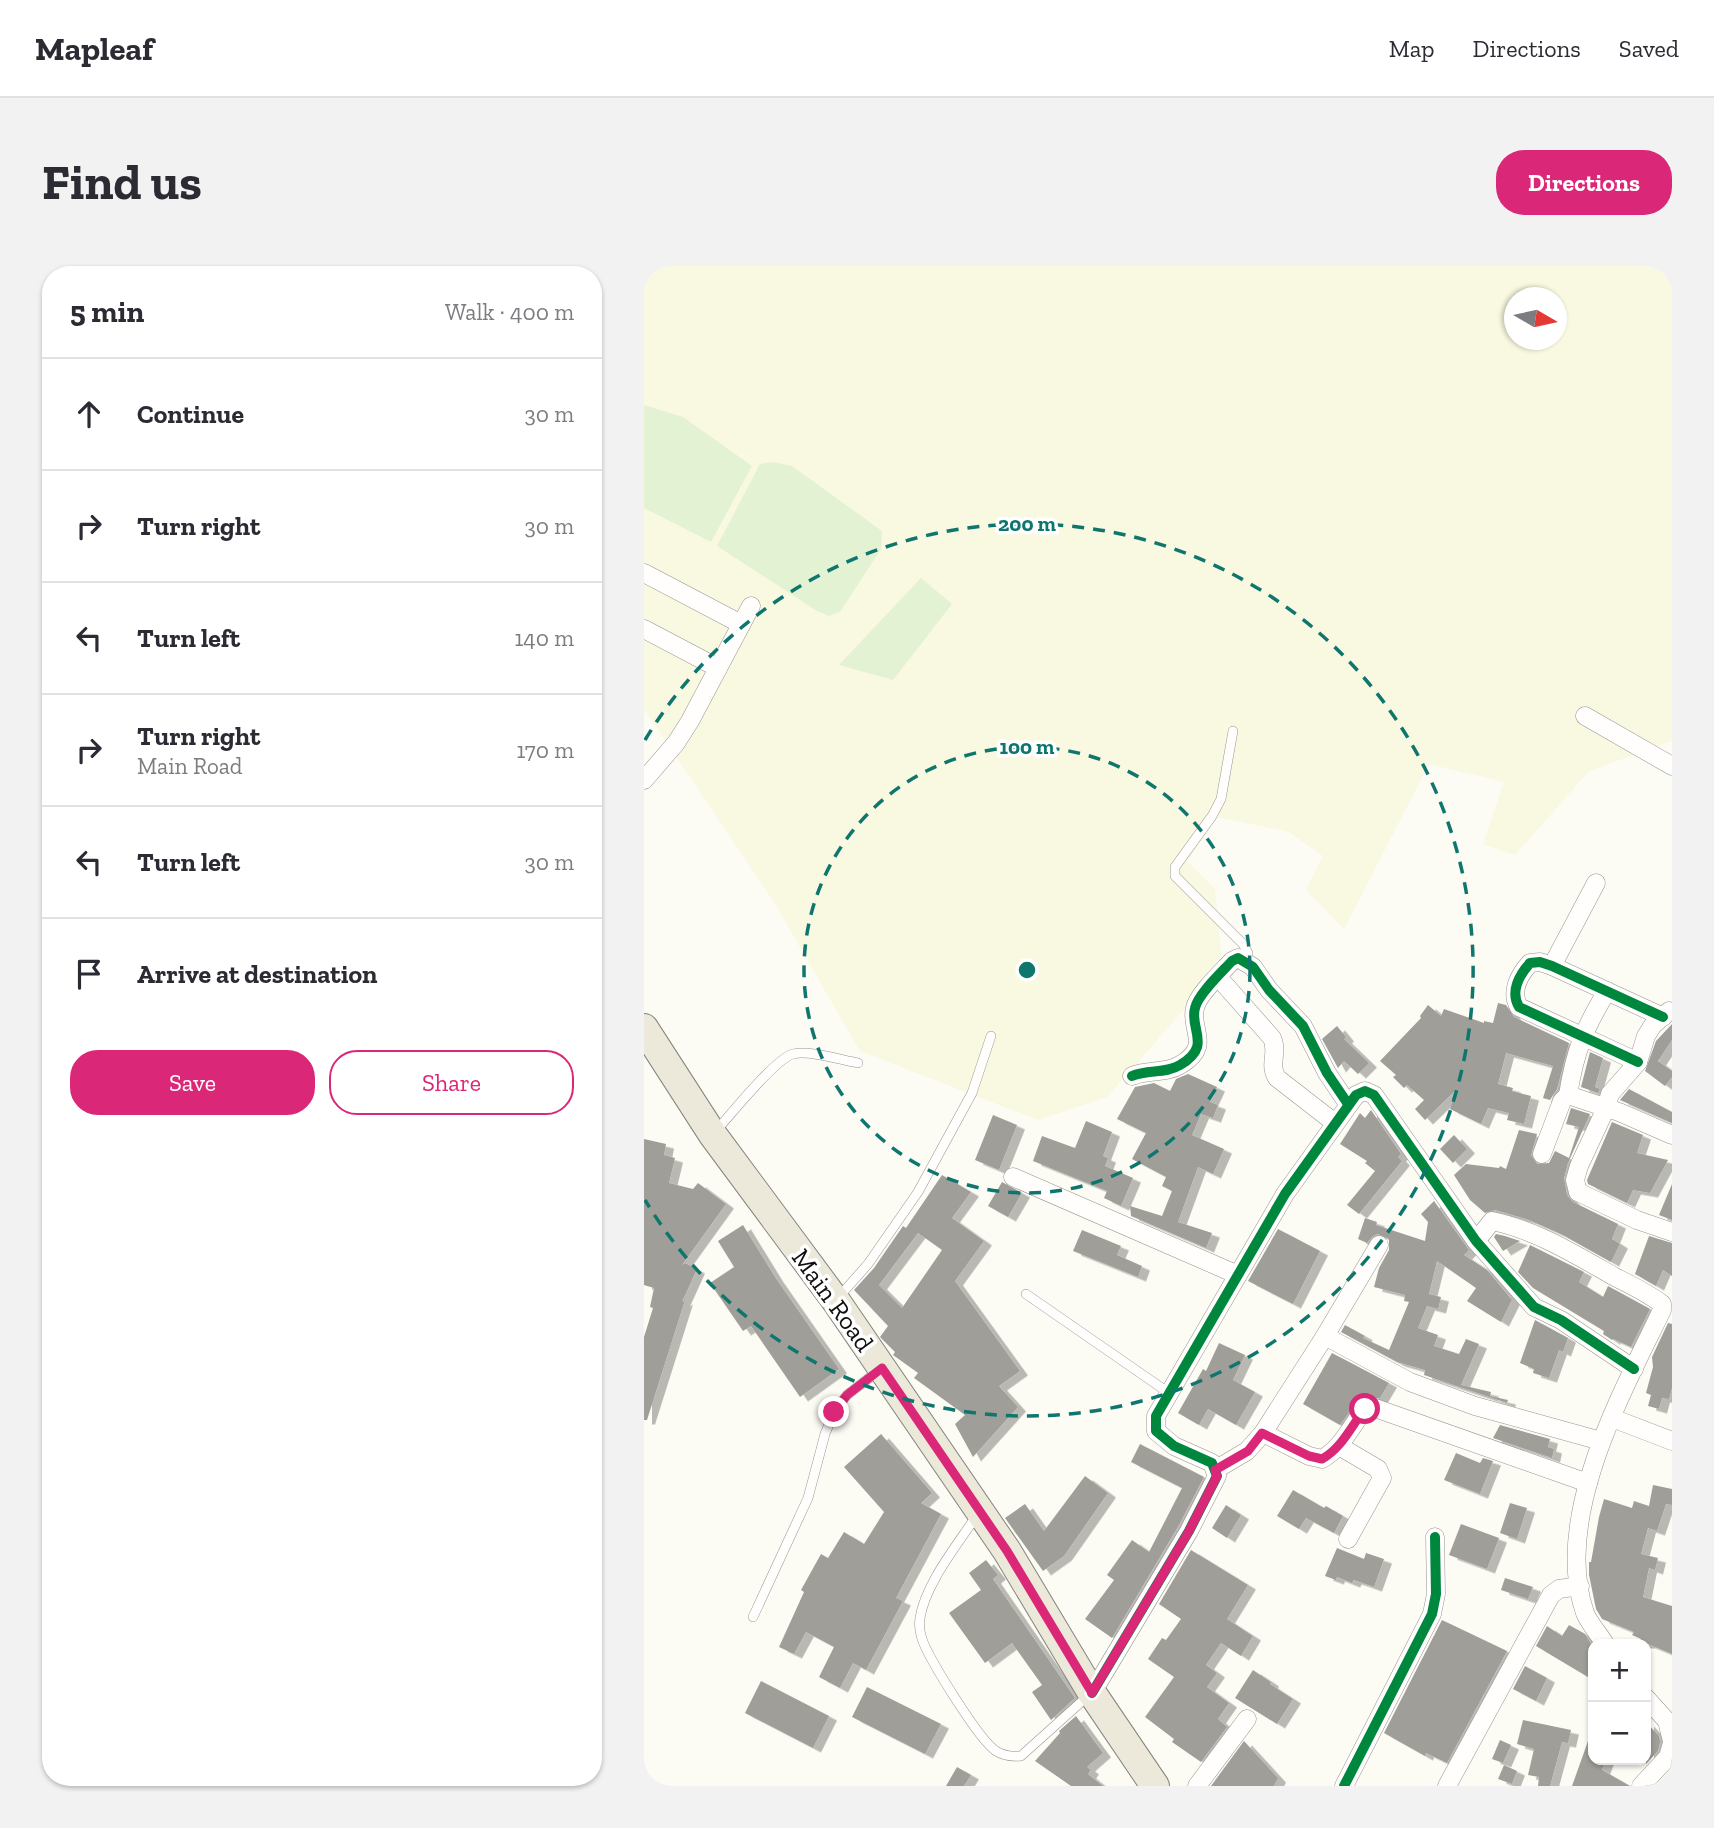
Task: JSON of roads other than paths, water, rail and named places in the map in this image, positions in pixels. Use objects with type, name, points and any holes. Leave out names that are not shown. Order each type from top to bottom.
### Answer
[{"type":"main road","name":"Main Road","points":[[644,1028],[652,1058],[713,1135],[836,1301],[1007,1551],[1092,1693],[1155,1786]]},
{"type":"street","points":[[644,573],[741,624]]},
{"type":"street","points":[[644,780],[676,743],[751,606]]},
{"type":"street","points":[[644,629],[718,668]]},
{"type":"street","points":[[1585,716],[1672,766]]},
{"type":"street","points":[[1552,966],[1596,883]]},
{"type":"street","points":[[1132,1076],[1143,1071],[1170,1070],[1192,1056],[1198,1038],[1195,1008],[1218,977],[1238,958],[1253,967],[1269,990],[1304,1026],[1327,1073],[1348,1104]]},
{"type":"street","points":[[1638,1062],[1529,1014],[1519,1007],[1514,999],[1515,990],[1530,963],[1539,962],[1552,966],[1607,991],[1667,1013],[1653,1025],[1638,1062],[1610,1094],[1575,1180],[1578,1192],[1637,1220],[1672,1232]]},
{"type":"street","points":[[1218,977],[1276,1045],[1272,1072],[1335,1123]]},
{"type":"street","points":[[1542,1154],[1562,1101],[1568,1095],[1585,1028],[1607,991]]},
{"type":"street","points":[[1092,1693],[1189,1531],[1217,1476],[1212,1463],[1174,1446],[1156,1431],[1156,1416],[1285,1195],[1356,1095],[1365,1091],[1374,1095],[1476,1241],[1534,1307],[1561,1320],[1634,1368]]},
{"type":"street","points":[[1568,1095],[1672,1135]]},
{"type":"street","points":[[1013,1177],[1238,1275]]},
{"type":"street","points":[[1476,1241],[1492,1221],[1507,1224],[1575,1255],[1660,1302],[1662,1310],[1601,1440],[1580,1523],[1577,1571],[1586,1614],[1602,1639]]},
{"type":"street","points":[[1215,1470],[1248,1451],[1262,1433],[1325,1336],[1379,1245]]},
{"type":"street","points":[[1325,1336],[1398,1377],[1449,1397],[1601,1440]]},
{"type":"street","points":[[1262,1433],[1309,1456],[1322,1459],[1339,1446],[1365,1409],[1375,1408],[1588,1483]]},
{"type":"street","points":[[1612,1418],[1672,1440]]},
{"type":"street","points":[[1339,1446],[1378,1469],[1382,1478],[1348,1538]]},
{"type":"street","points":[[1344,1786],[1432,1614],[1436,1594],[1435,1537]]},
{"type":"street","points":[[1447,1786],[1551,1595],[1559,1589],[1580,1586]]},
{"type":"street","points":[[1641,1786],[1668,1757],[1672,1742],[1667,1721],[1650,1702]]},
{"type":"street","points":[[1197,1786],[1247,1719]]},
{"type":"lane","points":[[1233,731],[1221,799],[1175,867],[1175,876],[1243,944],[1248,953],[1246,963]]},
{"type":"lane","points":[[836,1301],[868,1264],[918,1192],[972,1093],[991,1036]]},
{"type":"lane","points":[[713,1135],[771,1071],[791,1054],[858,1063]]},
{"type":"lane","points":[[1026,1294],[1169,1393]]},
{"type":"lane","points":[[753,1618],[808,1497],[825,1434],[834,1412],[847,1395],[882,1368]]},
{"type":"lane","points":[[979,1511],[937,1577],[925,1602],[920,1628],[930,1657],[983,1739],[996,1751],[1010,1757],[1021,1756],[1092,1693]]}]
